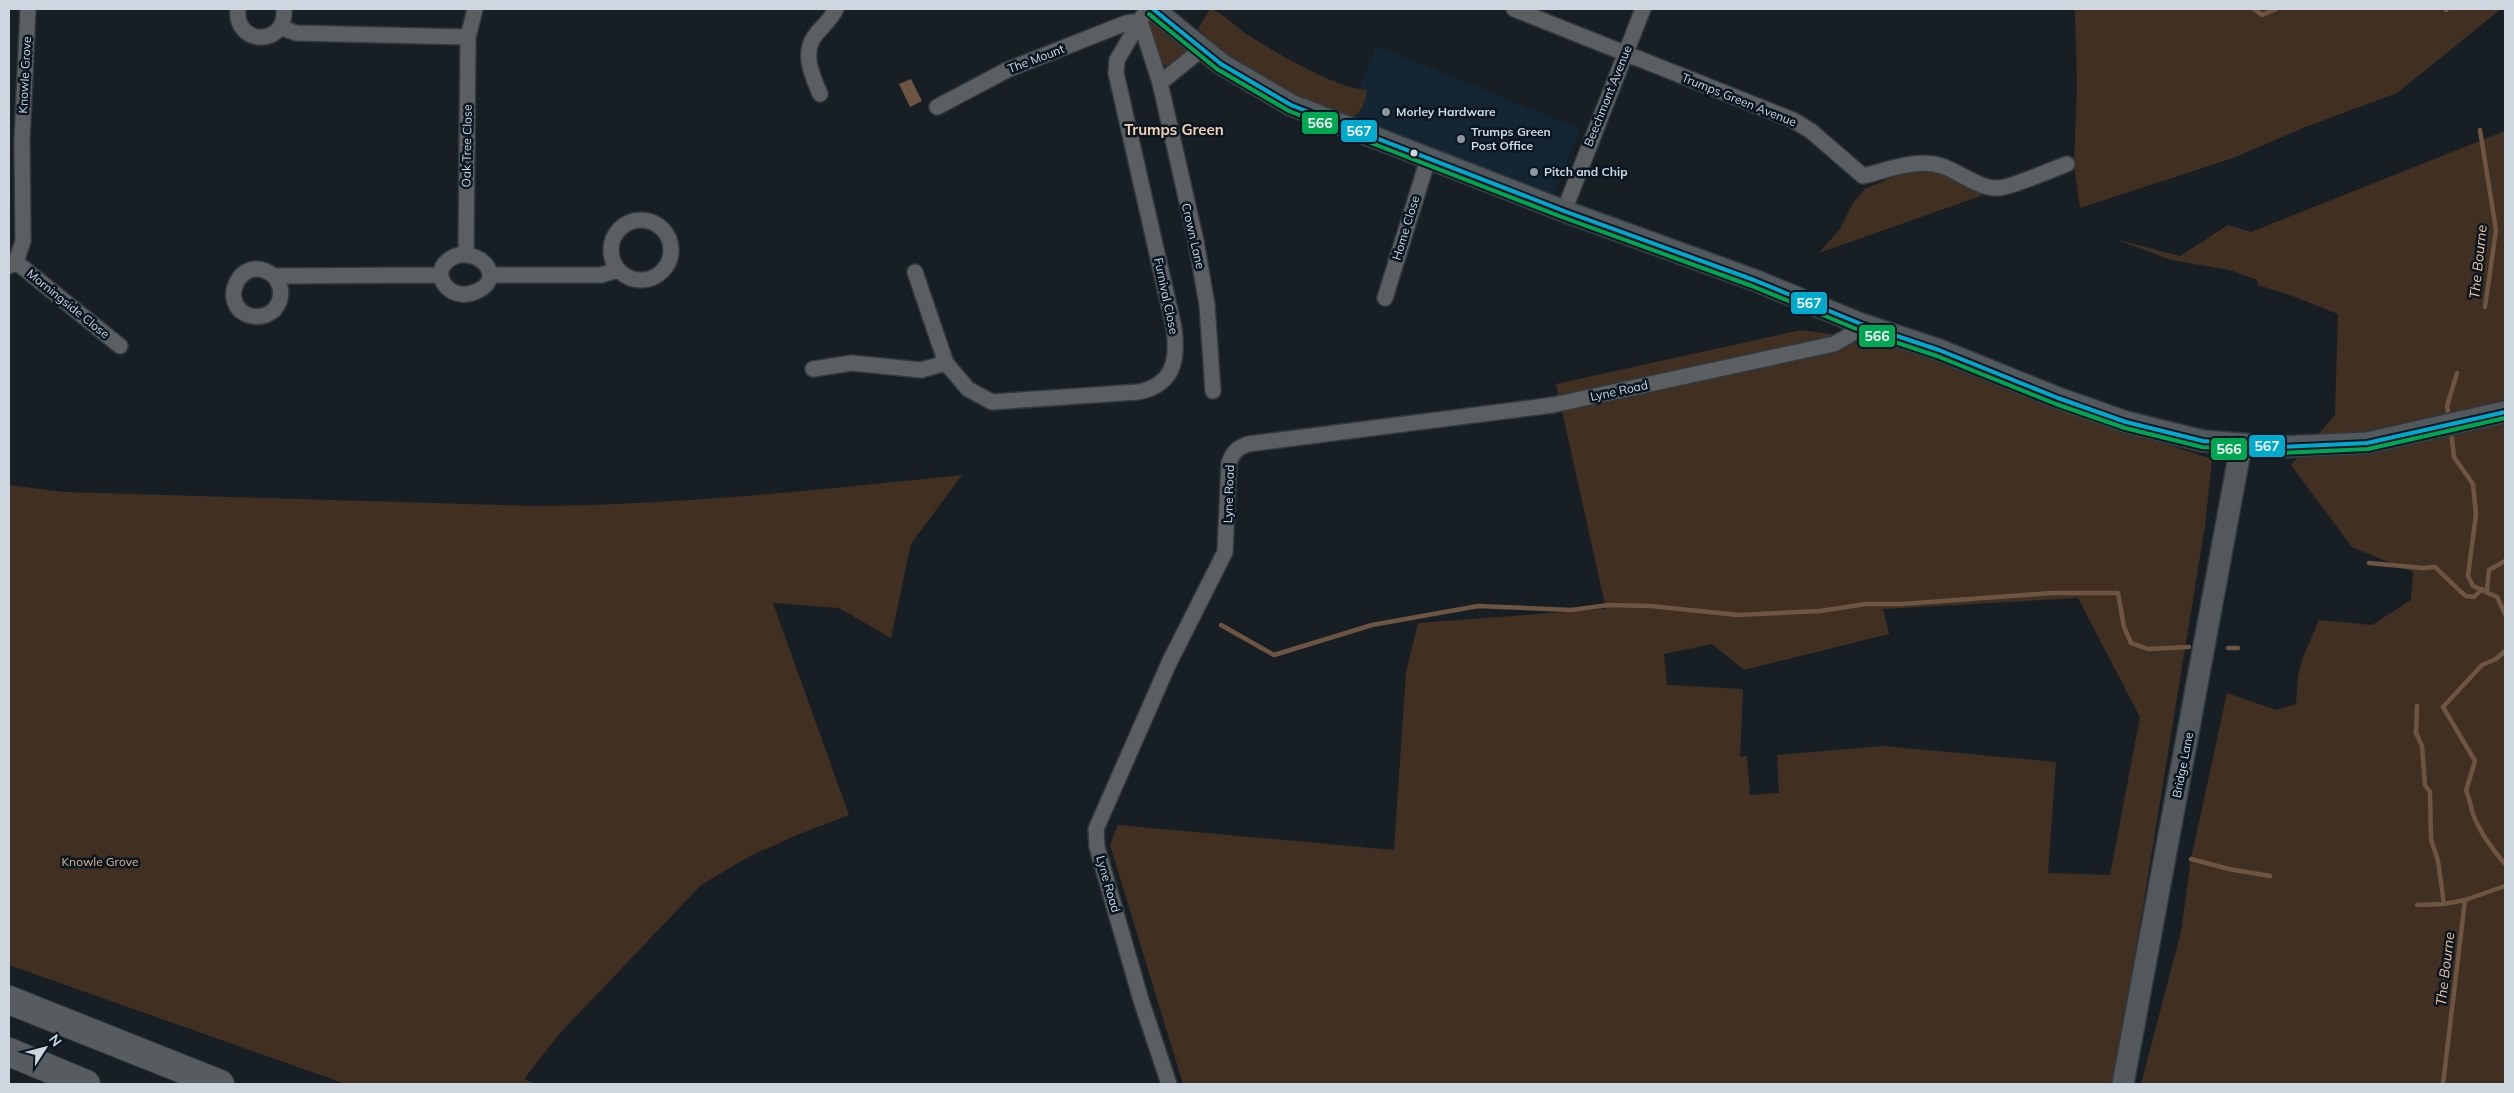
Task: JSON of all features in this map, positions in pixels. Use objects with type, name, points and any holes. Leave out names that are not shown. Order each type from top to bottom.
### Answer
[{"type":"highway","points":[[9,1000],[220,1084]]},
{"type":"highway","points":[[9,1052],[86,1084]]},
{"type":"street","name":"Knowle Grove","points":[[12,264],[23,241],[15,140],[28,9]]},
{"type":"street","points":[[238,9],[239,22],[252,36],[264,37],[280,27],[284,9]]},
{"type":"street","name":"Oak Tree Close","points":[[466,254],[468,37],[475,9]]},
{"type":"street","points":[[820,94],[810,66],[808,54],[814,37],[832,17],[836,9]]},
{"type":"street","name":"Furnival Close","points":[[915,272],[946,363],[968,389],[992,402],[1138,392],[1161,384],[1167,377],[1174,359],[1176,346],[1174,328],[1116,73],[1117,60],[1147,9]]},
{"type":"street","points":[[1153,9],[1241,78],[1291,105],[1564,211],[1754,280],[1861,324],[1939,350],[2058,398],[2126,422],[2203,441],[2241,446],[2279,447],[2367,444],[2505,412]]},
{"type":"street","name":"Trumps Green Avenue","points":[[1514,9],[1793,120],[1811,131],[1863,176],[1904,166],[1931,164],[1960,173],[1979,184],[1999,188],[2067,164]]},
{"type":"street","name":"Beechmont Avenue","points":[[1564,211],[1642,9]]},
{"type":"street","name":"The Mount","points":[[937,107],[1007,70],[1126,23],[1139,24]]},
{"type":"street","name":"Crown Lane","points":[[1139,24],[1144,31],[1160,83],[1204,286],[1213,391]]},
{"type":"street","points":[[280,27],[296,32],[468,37]]},
{"type":"street","points":[[1160,83],[1202,49]]},
{"type":"street","name":"Home Close","points":[[1385,298],[1428,159]]},
{"type":"street","points":[[490,275],[601,275],[618,270],[635,280],[645,280],[662,272],[671,254],[669,240],[661,227],[642,220],[624,226],[615,235],[611,246],[612,259],[618,270]]},
{"type":"street","points":[[466,254],[482,260],[490,275],[485,286],[473,293],[465,294],[450,290],[442,282],[440,275],[441,268],[449,260],[466,254]]},
{"type":"street","name":"Morningside Close","points":[[12,264],[120,346]]},
{"type":"street","points":[[274,276],[440,275]]},
{"type":"street","name":"Lyne Road","points":[[1169,1084],[1141,1000],[1097,847],[1096,829],[1169,663],[1225,552],[1229,463],[1232,453],[1239,447],[1248,444],[1553,404],[1834,344],[1850,335],[1861,324]]},
{"type":"street","points":[[812,370],[852,363],[921,370],[946,363]]},
{"type":"street","name":"Bridge Lane","points":[[2124,1084],[2241,446]]},
{"type":"shaded area","points":[[1377,46],[1580,129],[1553,195],[1348,114]]},
{"type":"shaded area","points":[[911,79],[922,101],[910,107],[899,84]]},
{"type":"green space","points":[[1210,9],[1223,16],[1257,41],[1304,68],[1338,83],[1367,90],[1363,106],[1353,117],[1342,120],[1243,70],[1198,29]]},
{"type":"green space","points":[[2075,9],[2501,9],[2397,93],[2303,128],[2233,158],[2080,208],[2074,165],[2077,87]]},
{"type":"green space","points":[[1151,20],[1188,50],[1169,66],[1161,64],[1147,22]]},
{"type":"green space","points":[[2505,131],[2505,1084],[2141,1084],[2181,932],[2191,859],[2227,693],[2276,710],[2296,704],[2298,676],[2302,660],[2319,620],[2372,625],[2411,600],[2413,572],[2352,547],[2291,465],[2335,415],[2338,314],[2290,295],[2258,285],[2257,280],[2230,270],[2171,260],[2115,239],[2180,256],[2228,225],[2251,232]]},
{"type":"green space","points":[[1927,171],[1951,177],[1986,194],[1819,253],[1840,229],[1853,203],[1865,189],[1900,174]]},
{"type":"green space","points":[[1801,330],[1867,339],[1945,362],[2071,414],[2212,459],[2205,526],[2114,1084],[1183,1084],[1110,845],[1118,825],[1394,850],[1406,672],[1418,623],[1606,609],[1556,384]],"holes":[[[2078,598],[2140,717],[2110,875],[2048,873],[2056,762],[1883,746],[1777,755],[1779,793],[1750,795],[1747,756],[1740,757],[1743,689],[1667,685],[1664,654],[1712,644],[1744,670],[1889,634],[1883,609]]]},
{"type":"green space","points":[[962,475],[911,544],[891,638],[839,608],[773,603],[849,815],[750,856],[701,885],[560,1033],[524,1079],[536,1084],[346,1084],[9,965],[9,485],[64,492],[534,506],[695,500]]},
{"type":"waterway","name":"The Bourne","points":[[2254,9],[2262,15],[2276,9]]},
{"type":"waterway","name":"The Bourne","points":[[2480,130],[2496,230],[2485,307]]},
{"type":"waterway","name":"The Bourne","points":[[2449,418],[2447,406],[2457,373]]},
{"type":"waterway","name":"The Bourne","points":[[2451,430],[2454,457],[2473,484],[2476,514],[2468,576],[2473,586],[2497,597],[2505,614]]},
{"type":"waterway","points":[[2487,590],[2489,570],[2505,561]]},
{"type":"waterway","points":[[2369,563],[2423,568],[2435,567],[2466,596],[2474,597],[2482,589]]},
{"type":"waterway","points":[[1221,625],[1274,655],[1372,625],[1478,606],[1571,610],[1609,605],[1651,606],[1738,615],[1820,611],[1866,604],[1902,604],[2052,593],[2118,593],[2124,627],[2131,643],[2148,649],[2189,647]]},
{"type":"waterway","points":[[2228,648],[2238,648]]},
{"type":"waterway","name":"The Bourne","points":[[2505,651],[2496,659],[2482,665],[2443,707],[2475,761],[2466,791],[2474,818],[2485,838],[2505,864]]},
{"type":"waterway","points":[[2417,706],[2416,733],[2422,746],[2425,785],[2430,792],[2431,839],[2438,861],[2444,904],[2465,900]]},
{"type":"waterway","points":[[2191,859],[2229,869],[2270,876]]},
{"type":"waterway","name":"The Bourne","points":[[2443,1084],[2465,900],[2505,886]]},
{"type":"waterway","points":[[2417,905],[2444,904]]},
{"type":"transit line","name":"567","points":[[1153,9],[1221,64],[1291,105],[1564,211],[1754,280],[1861,324],[1939,350],[2058,398],[2126,422],[2203,441],[2279,447],[2367,443],[2505,412]]},
{"type":"transit line","name":"566","points":[[1149,14],[1217,69],[1289,111],[1562,217],[1752,286],[1859,330],[1937,356],[2056,404],[2125,428],[2202,447],[2279,453],[2368,449],[2505,418]]},
{"type":"place","name":"Morley Hardware","points":[[1386,112]]},
{"type":"place","name":"Trumps Green Post Office","points":[[1461,139]]},
{"type":"place","name":"Pitch and Chip","points":[[1534,172]]},
{"type":"district","name":"Trumps Green","points":[[1174,130]]}]
